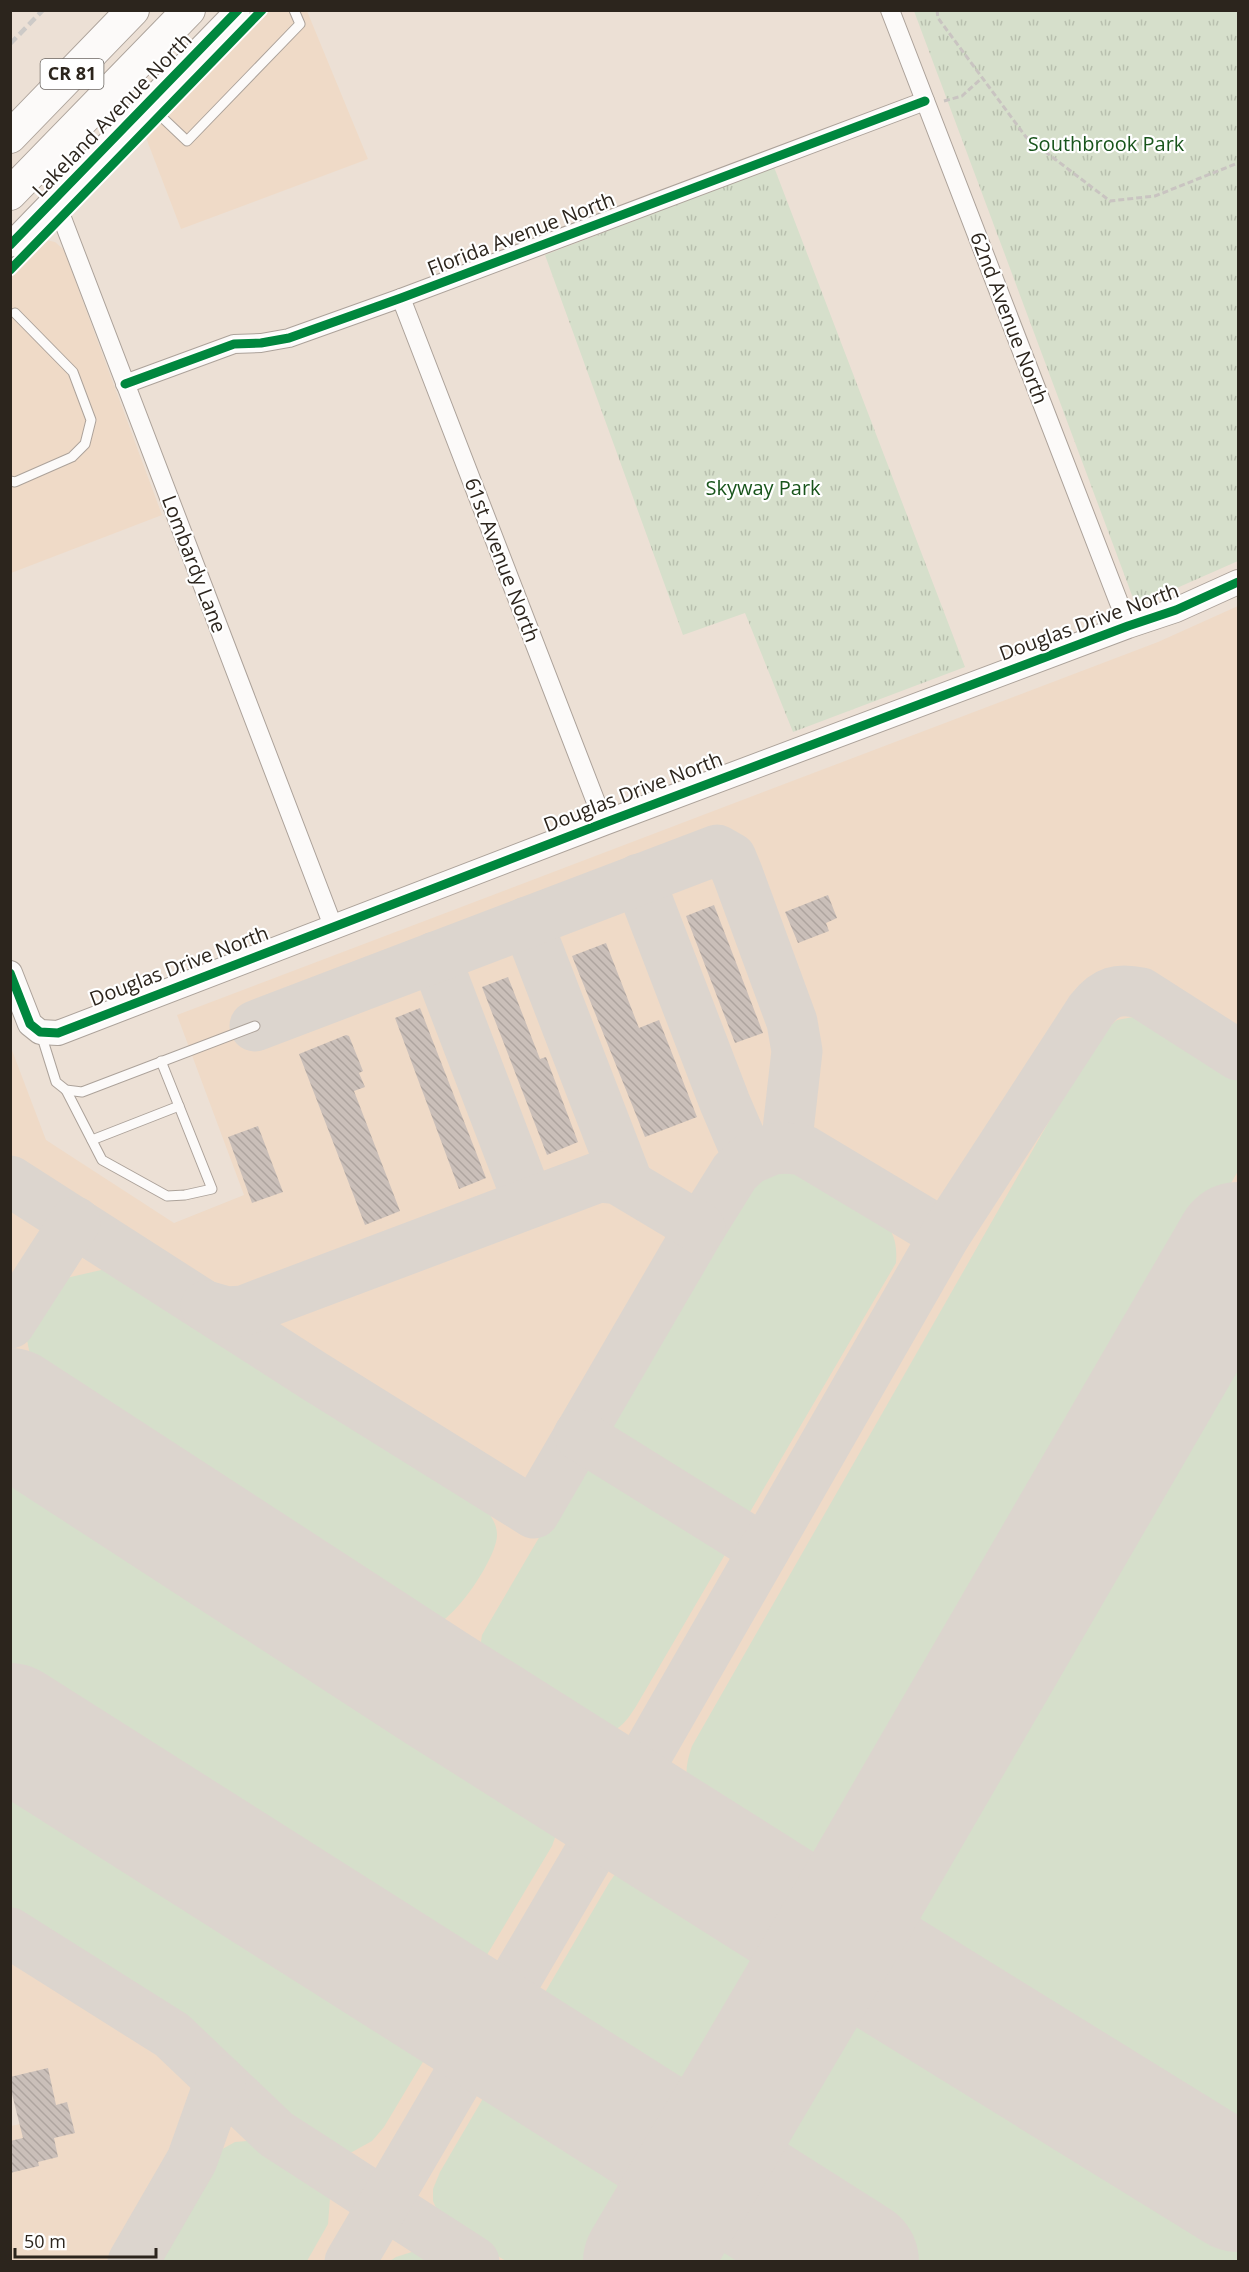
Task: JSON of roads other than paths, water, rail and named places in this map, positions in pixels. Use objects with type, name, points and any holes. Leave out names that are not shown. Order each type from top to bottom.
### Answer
[{"type":"highway","name":"CR 81","points":[[10,137],[133,10]]},
{"type":"highway","name":"CR 81","points":[[10,194],[189,10]]},
{"type":"street","name":"Lakeland Avenue North","points":[[10,245],[238,10]]},
{"type":"street","name":"62nd Avenue North","points":[[890,10],[1128,626]]},
{"type":"street","name":"Florida Avenue North","points":[[125,384],[234,344],[261,343],[289,338],[925,101]]},
{"type":"street","name":"Lombardy Lane","points":[[50,205],[62,218],[333,926]]},
{"type":"street","name":"61st Avenue North","points":[[401,298],[604,822]]},
{"type":"street","name":"Douglas Drive North","points":[[40,1032],[58,1033],[604,822],[1176,610],[1239,582]]},
{"type":"street","points":[[10,973],[30,1024],[40,1032]]},
{"type":"lane","points":[[148,104],[187,141],[300,24],[294,10]]},
{"type":"lane","points":[[10,482],[15,482],[72,457],[85,444],[91,420],[73,372],[12,313]]},
{"type":"lane","points":[[66,1090],[82,1092],[91,1089],[255,1026]]},
{"type":"lane","points":[[40,1032],[56,1082],[66,1090],[102,1160],[167,1196],[212,1189],[162,1061]]},
{"type":"lane","points":[[92,1140],[179,1106]]},
{"type":"railway","points":[[10,44],[43,10]]},
{"type":"park label","name":"Southbrook Park","points":[[1106,144]]},
{"type":"park label","name":"Skyway Park","points":[[763,488]]}]
